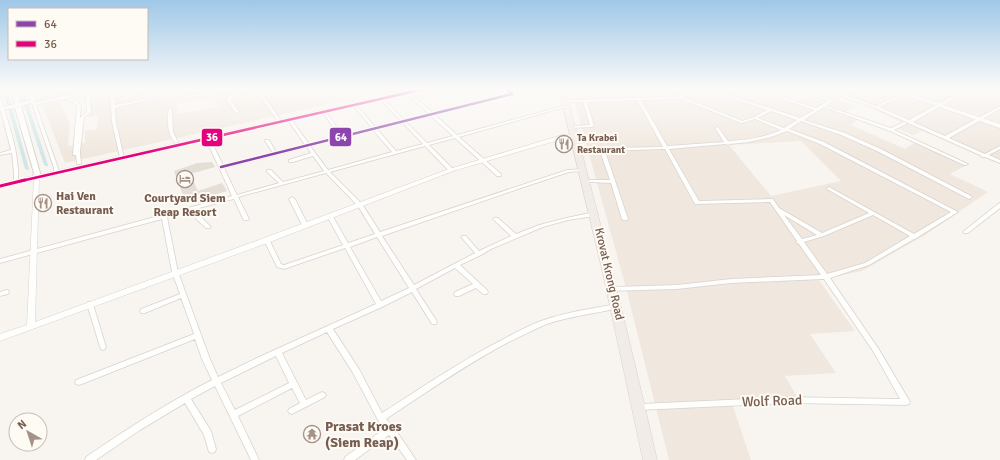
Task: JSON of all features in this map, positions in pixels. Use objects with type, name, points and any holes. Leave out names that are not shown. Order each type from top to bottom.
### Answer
[{"type":"highway","name":"Krovat Krong Road","points":[[568,110],[595,214],[650,460]]},
{"type":"main road","points":[[19,110],[37,175]]},
{"type":"main road","points":[[56,171],[79,160],[122,156],[176,142],[321,110]]},
{"type":"main road","points":[[0,186],[37,175],[208,139],[279,120],[290,120],[329,110]]},
{"type":"main road","points":[[0,181],[17,180]]},
{"type":"street","points":[[2,110],[13,151],[17,180]]},
{"type":"street","points":[[36,110],[56,171]]},
{"type":"street","points":[[79,110],[75,157],[79,160]]},
{"type":"street","points":[[79,160],[82,118],[89,110]]},
{"type":"street","points":[[114,110],[122,156]]},
{"type":"street","points":[[170,110],[171,132],[176,142]]},
{"type":"street","points":[[272,110],[279,120]]},
{"type":"street","points":[[360,110],[394,152]]},
{"type":"street","points":[[394,110],[451,170]]},
{"type":"street","points":[[428,110],[499,175]]},
{"type":"street","points":[[221,167],[446,110]]},
{"type":"street","points":[[0,261],[457,136],[544,110]]},
{"type":"street","points":[[0,338],[175,272],[267,240],[451,170],[562,137],[592,126],[588,110]]},
{"type":"street","points":[[645,110],[696,203],[771,200],[799,242],[826,277]]},
{"type":"street","points":[[714,110],[744,122],[769,110]]},
{"type":"street","points":[[771,110],[843,134],[880,150],[970,196]]},
{"type":"street","points":[[578,150],[665,148],[728,144],[765,138],[785,129],[816,110]]},
{"type":"street","points":[[836,110],[891,130],[966,164]]},
{"type":"street","points":[[885,110],[907,122],[1000,162]]},
{"type":"street","points":[[891,130],[931,110]]},
{"type":"street","points":[[953,110],[1000,126]]},
{"type":"street","points":[[944,138],[994,110]]},
{"type":"street","points":[[324,112],[342,136]]},
{"type":"street","points":[[612,289],[677,287],[731,281],[826,277],[867,264],[915,237],[955,211],[822,143],[755,118]]},
{"type":"street","points":[[290,120],[326,171],[360,205],[434,322]]},
{"type":"street","points":[[717,128],[728,144]]},
{"type":"street","points":[[208,139],[246,219]]},
{"type":"street","points":[[267,141],[275,153]]},
{"type":"street","points":[[984,156],[1000,147]]},
{"type":"street","points":[[602,149],[625,219]]},
{"type":"street","points":[[0,154],[13,151]]},
{"type":"street","points":[[291,161],[314,154]]},
{"type":"street","points":[[267,240],[280,267],[347,247],[563,173],[583,170]]},
{"type":"street","points":[[269,171],[281,183]]},
{"type":"street","points":[[31,327],[37,175]]},
{"type":"street","points":[[586,181],[612,182]]},
{"type":"street","points":[[829,188],[915,237]]},
{"type":"street","points":[[292,199],[305,225]]},
{"type":"street","points":[[966,232],[1000,204]]},
{"type":"street","points":[[196,207],[199,219],[208,227]]},
{"type":"street","points":[[776,208],[822,236]]},
{"type":"street","points":[[993,210],[1000,212]]},
{"type":"street","points":[[799,242],[822,236],[873,213]]},
{"type":"street","points":[[89,460],[121,438],[186,398],[216,382],[380,305],[515,236],[564,220],[595,214]]},
{"type":"street","points":[[164,216],[175,272],[197,335],[216,382],[255,460]]},
{"type":"street","points":[[330,216],[380,305]]},
{"type":"street","points":[[496,219],[515,236]]},
{"type":"street","points":[[464,237],[479,254]]},
{"type":"street","points":[[457,266],[485,292]]},
{"type":"street","name":"Wolf Road","points":[[638,407],[788,400],[906,402],[891,374],[826,277]]},
{"type":"street","points":[[457,294],[477,285]]},
{"type":"street","points":[[143,311],[183,295]]},
{"type":"street","points":[[90,304],[102,347]]},
{"type":"street","points":[[381,418],[478,356],[534,327],[566,316],[616,306]]},
{"type":"street","points":[[329,329],[356,371],[381,418],[412,460]]},
{"type":"street","points":[[79,382],[197,335]]},
{"type":"street","points":[[278,353],[304,404]]},
{"type":"street","points":[[233,416],[293,384]]},
{"type":"street","points":[[292,411],[322,395]]},
{"type":"street","points":[[186,398],[208,434],[212,449]]},
{"type":"street","points":[[348,460],[390,429]]},
{"type":"shaded area","points":[[44,110],[64,110],[70,124],[68,146],[85,143],[85,131],[97,129],[98,115],[89,117],[90,110],[177,110],[178,114],[198,110],[301,110],[65,163]]},
{"type":"shaded area","points":[[577,110],[848,110],[845,112],[860,118],[851,125],[905,149],[915,142],[967,165],[950,174],[988,192],[925,235],[862,271],[819,280],[855,331],[810,334],[836,373],[785,376],[800,402],[733,406],[751,460],[669,460],[626,288]],"holes":[[[801,141],[841,181],[771,196],[729,145]]]},
{"type":"shaded area","points":[[876,110],[1000,110],[1000,164],[922,131],[913,135],[895,128],[903,123]]},
{"type":"building","name":"Courtyard Siem Reap Resort","points":[[212,162],[215,167],[190,174],[198,191],[222,183],[227,191],[186,203],[174,171],[197,163]]},
{"type":"waterway","points":[[11,110],[27,169]]},
{"type":"waterway","points":[[28,110],[46,165]]},
{"type":"transit line","name":"36","points":[[0,186],[330,110]]},
{"type":"transit line","name":"64","points":[[221,167],[446,110]]},
{"type":"place","name":"Ta Krabei Restaurant","points":[[564,144]]},
{"type":"place","name":"Courtyard Siem Reap Resort","points":[[185,179]]},
{"type":"place","name":"Hai Ven Restaurant","points":[[43,203]]},
{"type":"place","name":"Prasat Kroes (Siem Reap)","points":[[312,434]]}]
